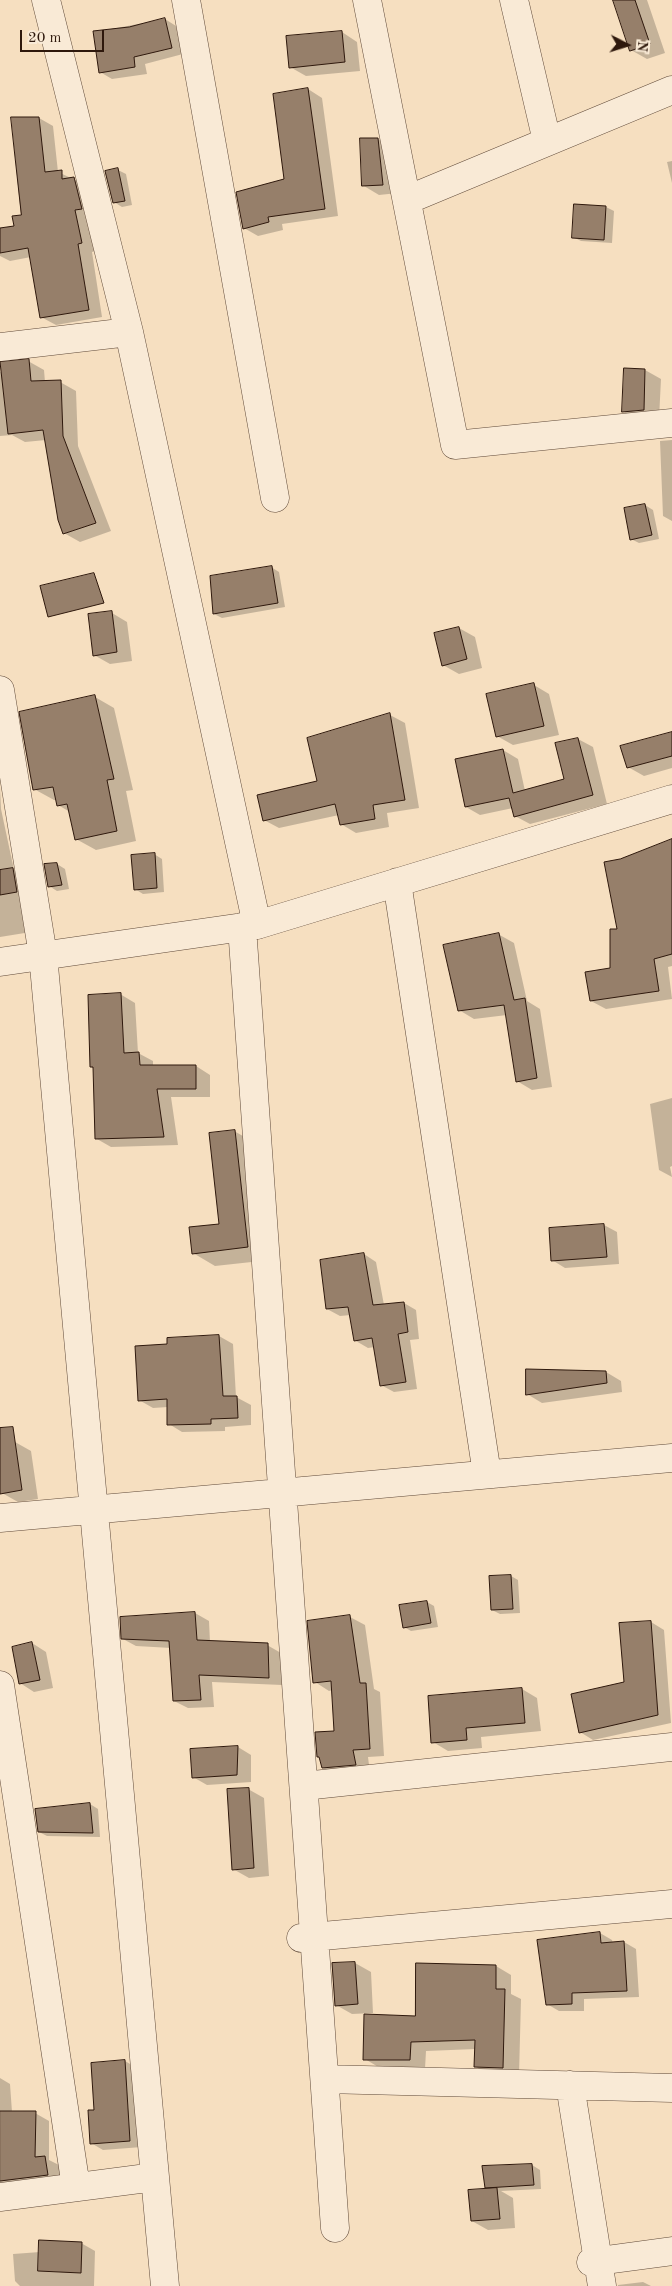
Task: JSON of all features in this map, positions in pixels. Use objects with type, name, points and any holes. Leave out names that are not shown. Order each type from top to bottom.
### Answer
[{"type":"street","points":[[46,0],[129,332],[250,926],[283,1493],[304,1786],[308,1937],[325,2079],[335,2228]]},
{"type":"street","points":[[186,0],[275,498]]},
{"type":"street","points":[[367,0],[455,444],[672,423]]},
{"type":"street","points":[[514,0],[548,141]]},
{"type":"street","points":[[406,200],[672,90]]},
{"type":"street","points":[[0,347],[129,332]]},
{"type":"street","points":[[0,690],[43,955],[165,2286]]},
{"type":"street","points":[[0,962],[250,926],[672,799]]},
{"type":"street","points":[[397,882],[487,1474]]},
{"type":"street","points":[[0,1518],[672,1458]]},
{"type":"street","points":[[0,1685],[76,2187]]},
{"type":"street","points":[[304,1786],[672,1747]]},
{"type":"street","points":[[308,1937],[672,1904]]},
{"type":"street","points":[[325,2079],[672,2088]]},
{"type":"street","points":[[570,2085],[597,2270],[672,2252]]},
{"type":"street","points":[[0,2197],[155,2177]]},
{"type":"building","points":[[613,0],[635,0],[650,44],[630,51]]},
{"type":"building","points":[[165,18],[172,48],[134,57],[135,67],[99,73],[93,31],[129,27]]},
{"type":"building","points":[[342,31],[345,62],[289,68],[286,36]]},
{"type":"building","points":[[308,88],[325,209],[268,217],[269,222],[243,229],[236,192],[284,179],[273,94]]},
{"type":"building","points":[[11,117],[39,117],[45,172],[62,170],[62,179],[74,177],[82,209],[75,210],[82,243],[78,244],[89,310],[40,318],[28,248],[0,253],[0,228],[14,226],[12,216],[21,215]]},
{"type":"building","points":[[360,138],[378,138],[383,185],[362,186]]},
{"type":"building","points":[[118,168],[125,201],[113,203],[105,171]]},
{"type":"building","points":[[574,204],[606,206],[604,240],[572,238]]},
{"type":"building","points":[[29,359],[31,381],[61,380],[63,436],[96,523],[63,534],[58,520],[43,430],[8,434],[0,362]]},
{"type":"building","points":[[624,368],[645,369],[644,410],[622,412]]},
{"type":"building","points":[[645,504],[652,535],[630,540],[624,508]]},
{"type":"building","points":[[272,566],[278,603],[213,614],[210,576]]},
{"type":"building","points":[[94,573],[104,603],[48,617],[40,586]]},
{"type":"building","points":[[112,611],[117,652],[93,656],[88,614]]},
{"type":"building","points":[[459,627],[467,659],[442,666],[434,633]]},
{"type":"building","points":[[534,683],[544,726],[496,737],[486,694]]},
{"type":"building","points":[[95,695],[114,779],[107,780],[117,831],[75,840],[67,804],[57,806],[53,787],[33,790],[19,712]]},
{"type":"building","points":[[390,713],[405,800],[373,805],[375,819],[340,825],[335,804],[263,821],[257,795],[317,781],[307,738]]},
{"type":"building","points":[[672,732],[672,756],[627,768],[620,746]]},
{"type":"building","points":[[578,738],[593,795],[514,817],[509,798],[465,807],[455,759],[503,749],[513,793],[564,779],[555,743]]},
{"type":"building","points":[[672,839],[672,954],[654,959],[659,991],[590,1001],[585,972],[610,968],[610,929],[617,929],[604,862],[620,859]]},
{"type":"building","points":[[155,853],[157,888],[134,890],[131,855]]},
{"type":"building","points":[[57,863],[62,885],[48,887],[44,864]]},
{"type":"building","points":[[13,868],[17,892],[0,895],[0,870]]},
{"type":"building","points":[[499,933],[514,1000],[525,998],[537,1078],[516,1082],[504,1005],[458,1011],[443,945]]},
{"type":"building","points":[[121,993],[124,1053],[139,1052],[140,1065],[196,1065],[196,1089],[157,1089],[164,1137],[95,1139],[88,995]]},
{"type":"building","points":[[235,1130],[248,1247],[192,1254],[189,1227],[219,1224],[209,1133]]},
{"type":"building","points":[[604,1224],[607,1257],[551,1261],[549,1228]]},
{"type":"building","points":[[364,1253],[373,1305],[404,1302],[408,1332],[398,1334],[406,1382],[380,1386],[372,1338],[354,1341],[348,1307],[326,1309],[320,1260]]},
{"type":"building","points":[[219,1335],[223,1396],[237,1396],[238,1418],[211,1419],[211,1424],[167,1425],[167,1399],[138,1401],[135,1346],[167,1344],[167,1338]]},
{"type":"building","points":[[526,1369],[606,1371],[607,1383],[526,1395]]},
{"type":"building","points":[[13,1427],[22,1490],[0,1494],[0,1428]]},
{"type":"building","points":[[511,1575],[513,1609],[491,1610],[489,1576]]},
{"type":"building","points":[[427,1601],[431,1623],[403,1628],[399,1605]]},
{"type":"building","points":[[195,1612],[197,1640],[268,1643],[269,1678],[199,1675],[201,1700],[173,1701],[169,1641],[121,1639],[120,1617]]},
{"type":"building","points":[[350,1615],[360,1683],[366,1683],[370,1749],[353,1750],[356,1765],[322,1768],[319,1757],[317,1757],[315,1732],[334,1731],[331,1681],[313,1683],[307,1621]]},
{"type":"building","points":[[651,1621],[658,1715],[579,1733],[571,1694],[624,1682],[619,1623]]},
{"type":"building","points":[[32,1642],[40,1680],[19,1684],[12,1647]]},
{"type":"building","points":[[522,1688],[525,1723],[466,1728],[467,1740],[431,1743],[428,1696]]},
{"type":"building","points":[[238,1746],[237,1775],[192,1778],[190,1749]]},
{"type":"building","points":[[249,1788],[254,1868],[232,1870],[227,1789]]},
{"type":"building","points":[[90,1803],[93,1833],[38,1832],[35,1809]]},
{"type":"building","points":[[600,1932],[601,1943],[624,1941],[627,1991],[572,1993],[572,2004],[546,2005],[537,1940]]},
{"type":"building","points":[[355,1962],[358,2004],[335,2006],[332,1963]]},
{"type":"building","points":[[416,1963],[496,1965],[496,1989],[505,1989],[503,2068],[474,2067],[475,2040],[411,2042],[410,2060],[363,2060],[364,2014],[415,2016]]},
{"type":"building","points":[[125,2060],[130,2141],[90,2144],[88,2110],[94,2110],[91,2063]]},
{"type":"building","points":[[0,2111],[36,2111],[35,2157],[45,2156],[48,2175],[0,2181]]},
{"type":"building","points":[[532,2164],[534,2185],[485,2188],[482,2166]]},
{"type":"building","points":[[497,2188],[500,2219],[471,2221],[468,2190]]},
{"type":"building","points":[[39,2240],[82,2242],[81,2273],[38,2271]]}]
